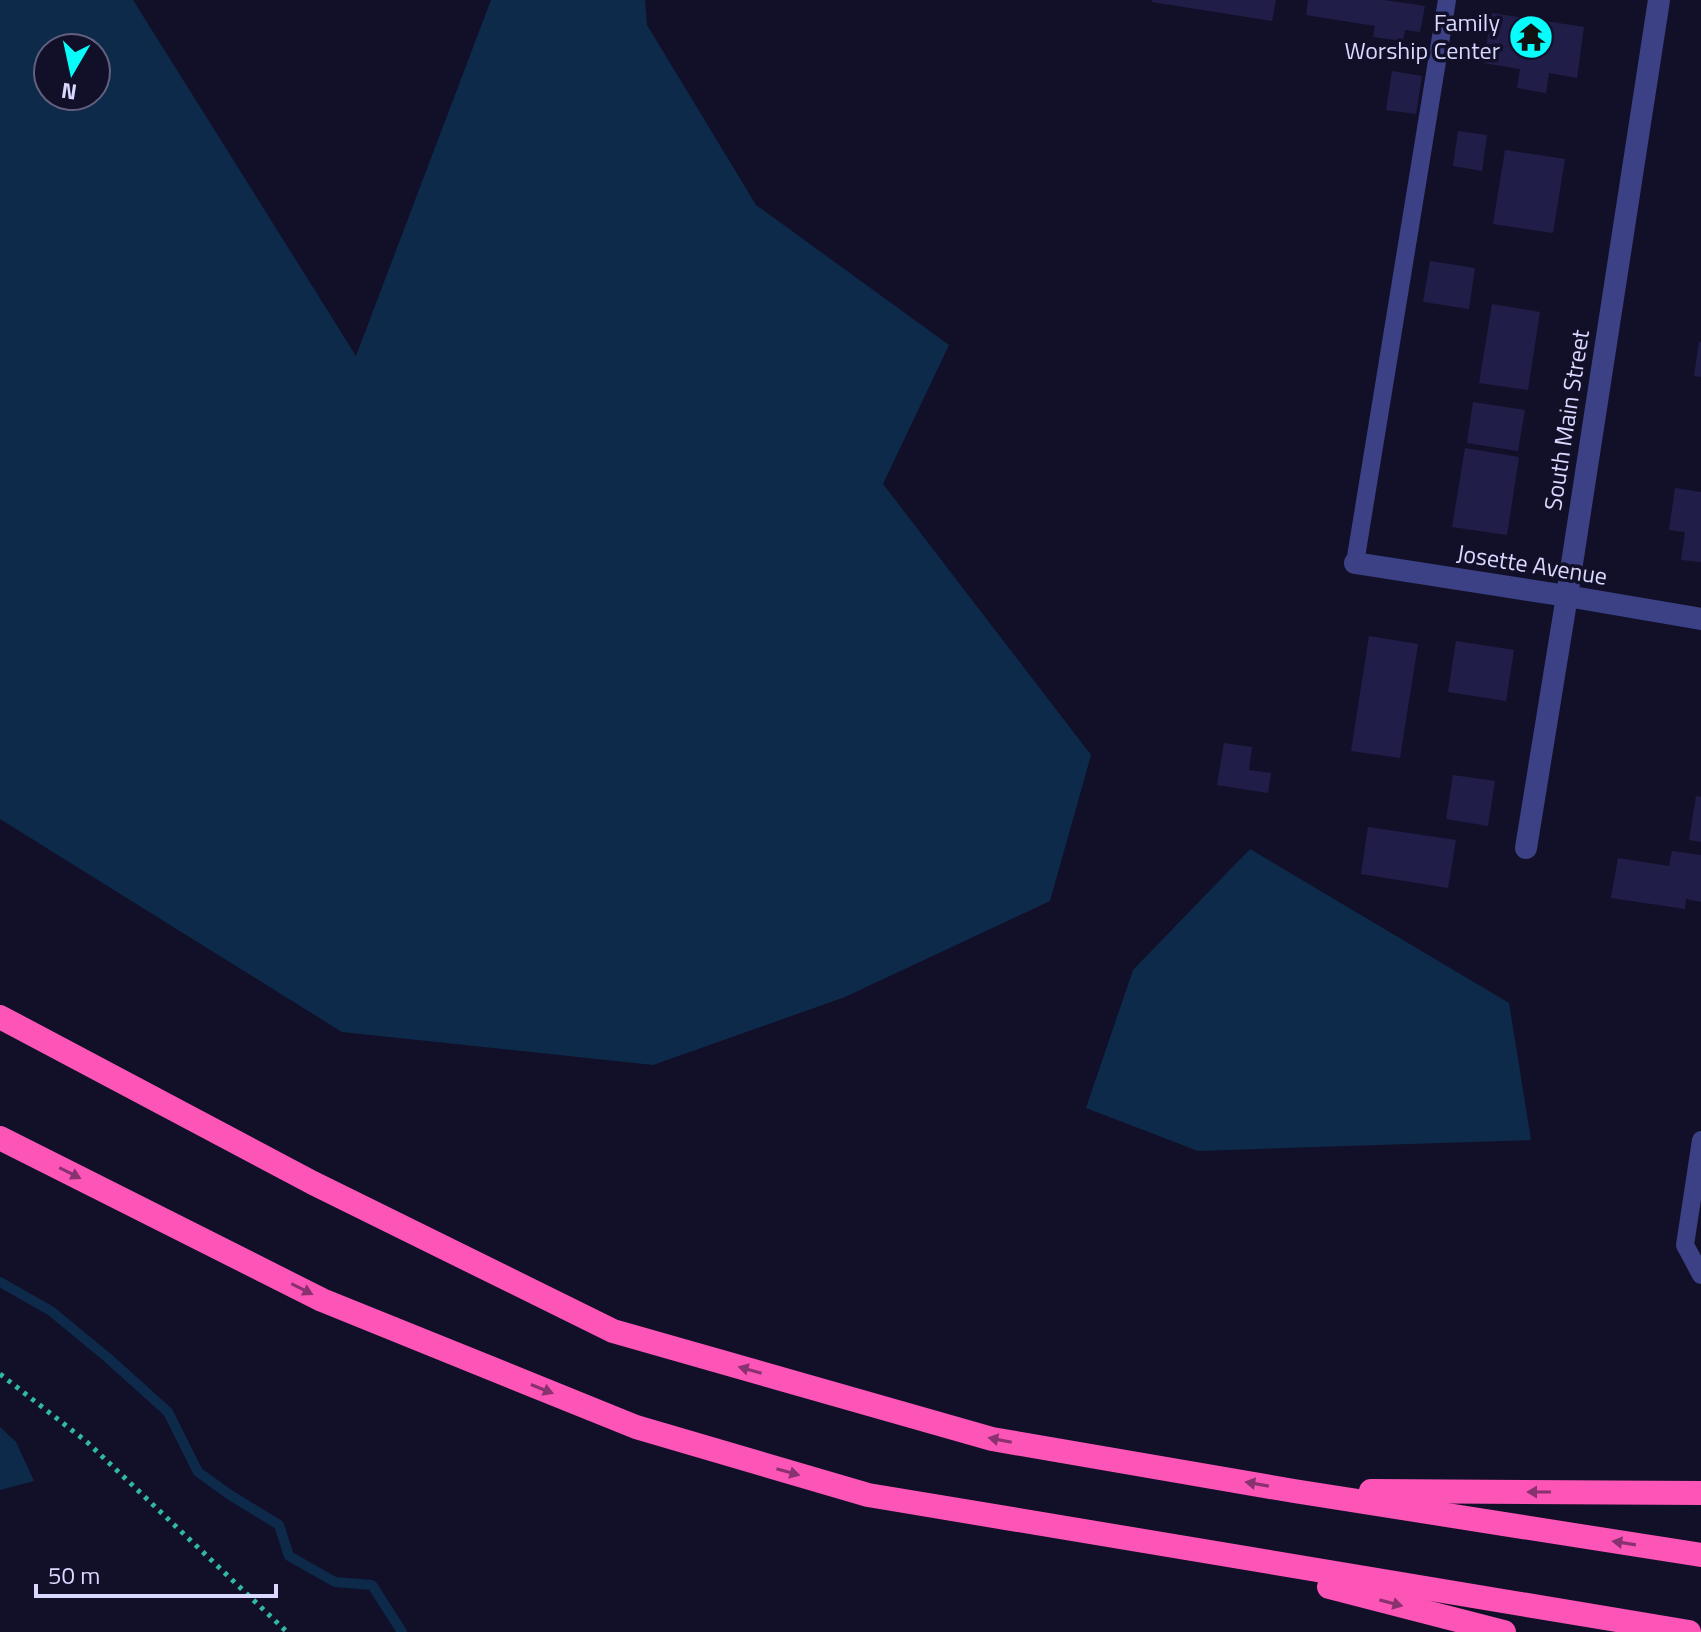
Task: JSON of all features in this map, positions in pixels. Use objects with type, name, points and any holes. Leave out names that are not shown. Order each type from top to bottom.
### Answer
[{"type":"highway","points":[[0,1017],[313,1183],[613,1331],[992,1439],[1294,1491],[1701,1555]]},
{"type":"highway","points":[[0,1138],[322,1300],[636,1427],[868,1495],[1689,1632]]},
{"type":"highway","points":[[1294,1491],[1701,1493]]},
{"type":"highway","points":[[1180,1548],[1504,1632]]},
{"type":"street","name":"South Main Street","points":[[1526,848],[1659,0]]},
{"type":"street","name":"Josette Avenue","points":[[1355,563],[1701,619]]},
{"type":"lane","points":[[1355,563],[1447,0]]},
{"type":"lane","points":[[1701,1140],[1685,1245],[1701,1275]]},
{"type":"path","points":[[0,1374],[87,1442],[287,1632]]},
{"type":"water","points":[[0,0],[133,0],[356,356],[491,0],[645,0],[647,25],[756,205],[949,345],[883,484],[1091,755],[1050,901],[845,997],[653,1065],[342,1032],[0,819]]},
{"type":"water","points":[[1250,849],[1509,1003],[1531,1140],[1198,1151],[1086,1108],[1133,970]]},
{"type":"water","points":[[0,1427],[16,1442],[34,1481],[0,1490]]},
{"type":"building","points":[[1152,0],[1276,0],[1272,21]]},
{"type":"building","points":[[1308,0],[1384,0],[1425,6],[1420,32],[1405,30],[1403,41],[1373,37],[1375,26],[1306,15]]},
{"type":"building","points":[[1492,13],[1584,27],[1577,78],[1549,73],[1546,93],[1517,88],[1520,69],[1483,63]]},
{"type":"building","points":[[1392,71],[1422,76],[1416,114],[1386,110]]},
{"type":"building","points":[[1458,131],[1487,135],[1482,171],[1453,166]]},
{"type":"building","points":[[1505,150],[1565,159],[1553,233],[1493,224]]},
{"type":"building","points":[[1430,261],[1475,268],[1469,309],[1423,302]]},
{"type":"building","points":[[1492,304],[1540,312],[1528,390],[1479,383]]},
{"type":"building","points":[[1701,342],[1701,377],[1694,376]]},
{"type":"building","points":[[1473,402],[1525,410],[1518,451],[1467,443]]},
{"type":"building","points":[[1465,448],[1519,457],[1507,535],[1452,527]]},
{"type":"building","points":[[1675,488],[1701,492],[1701,562],[1681,560],[1685,532],[1669,530]]},
{"type":"building","points":[[1369,636],[1418,644],[1400,758],[1351,751]]},
{"type":"building","points":[[1456,641],[1514,650],[1506,701],[1448,692]]},
{"type":"building","points":[[1224,743],[1252,747],[1249,770],[1271,773],[1268,793],[1217,785]]},
{"type":"building","points":[[1453,775],[1495,781],[1488,826],[1446,819]]},
{"type":"building","points":[[1696,796],[1701,797],[1701,842],[1689,840]]},
{"type":"building","points":[[1368,827],[1456,840],[1448,888],[1361,874]]},
{"type":"building","points":[[1672,851],[1701,855],[1701,902],[1686,899],[1685,909],[1611,898],[1618,858],[1669,866]]},
{"type":"waterway","points":[[0,1282],[51,1311],[168,1412],[198,1472],[279,1525],[289,1556],[335,1582],[372,1585],[402,1632]]},
{"type":"place","name":"Family Worship Center","points":[[1531,37]]}]
